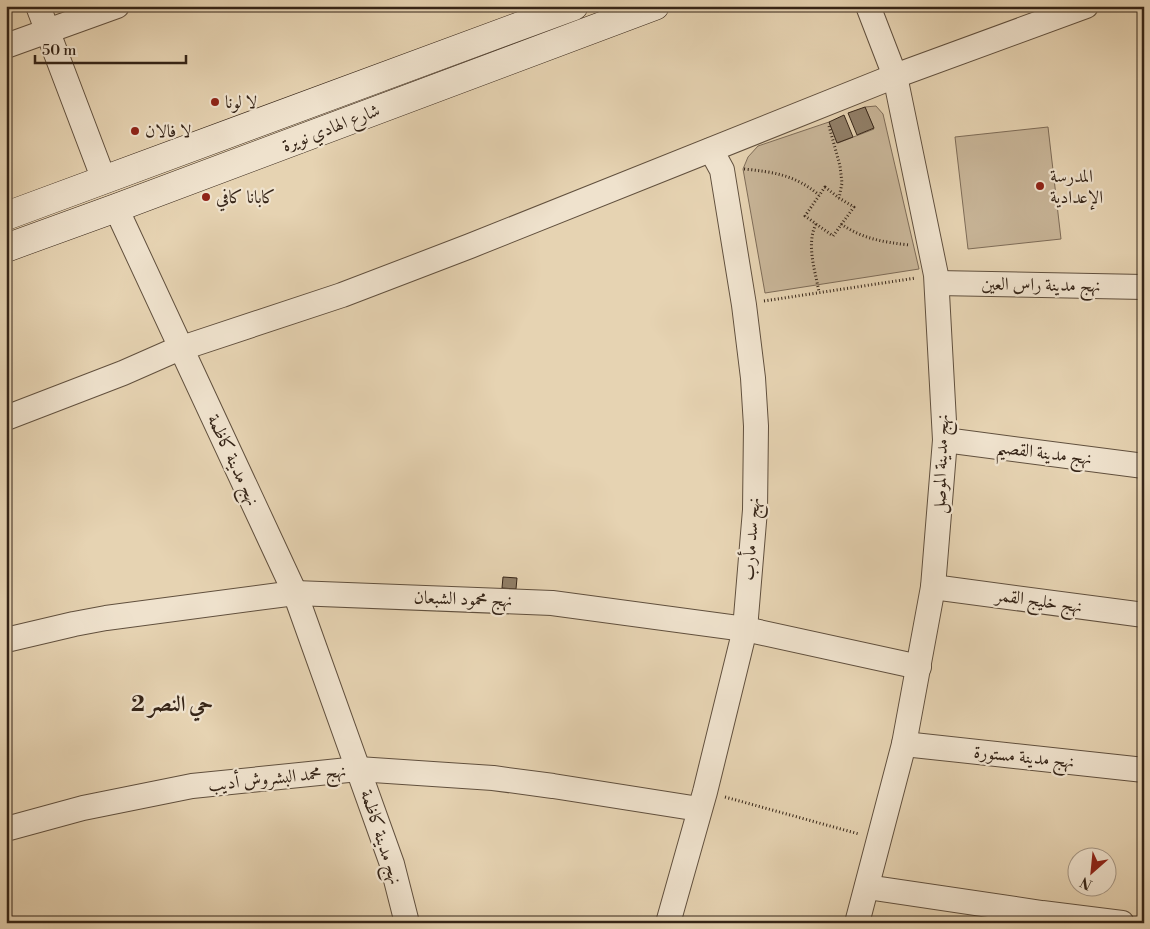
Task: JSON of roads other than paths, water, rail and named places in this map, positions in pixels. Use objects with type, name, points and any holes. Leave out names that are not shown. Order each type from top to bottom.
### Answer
[{"type":"main road","name":"شارع الهادي نويرة","points":[[6,216],[574,6]]},
{"type":"main road","name":"شارع الهادي نويرة","points":[[6,248],[655,6]]},
{"type":"main road","name":"نهج مدينة كاظمة","points":[[104,180],[116,208]]},
{"type":"street","name":"نهج مدينة كاظمة","points":[[38,6],[104,180]]},
{"type":"street","points":[[6,46],[117,6]]},
{"type":"street","name":"نهج مدينة الموصل","points":[[857,923],[904,744],[934,587],[945,440],[937,279],[895,76],[868,6]]},
{"type":"street","points":[[6,418],[123,373],[181,348],[351,291],[480,243],[716,160],[823,105],[895,76],[1086,6]]},
{"type":"street","name":"نهج سد مأرب","points":[[668,923],[702,801],[745,629],[755,510],[756,426],[753,378],[744,305],[716,160]]},
{"type":"street","name":"نهج مدينة كاظمة","points":[[116,208],[295,593],[392,864],[407,923]]},
{"type":"street","name":"نهج مدينة راس العين","points":[[937,279],[1144,287]]},
{"type":"street","name":"نهج مدينة القصيم","points":[[945,440],[1144,466]]},
{"type":"street","name":"نهج خليج القمر","points":[[934,587],[1144,615]]},
{"type":"street","name":"نهج محمود الشبعان","points":[[6,640],[106,618],[295,593],[552,603],[745,629],[919,667]]},
{"type":"street","name":"نهج مدينة مستورة","points":[[904,744],[1144,770]]},
{"type":"street","name":"نهج محمد البشروش أديب","points":[[6,829],[82,808],[183,788],[358,769],[493,778],[702,801]]},
{"type":"street","points":[[867,887],[1122,923]]},
{"type":"place","name":"لا لونا","points":[[215,102]]},
{"type":"place","name":"لا فالان","points":[[135,131]]},
{"type":"place","name":"المدرسة الإعدادية","points":[[1040,186]]},
{"type":"place","name":"كابانا كافي","points":[[206,197]]},
{"type":"district","name":"حي النصر 2","points":[[172,704]]}]
